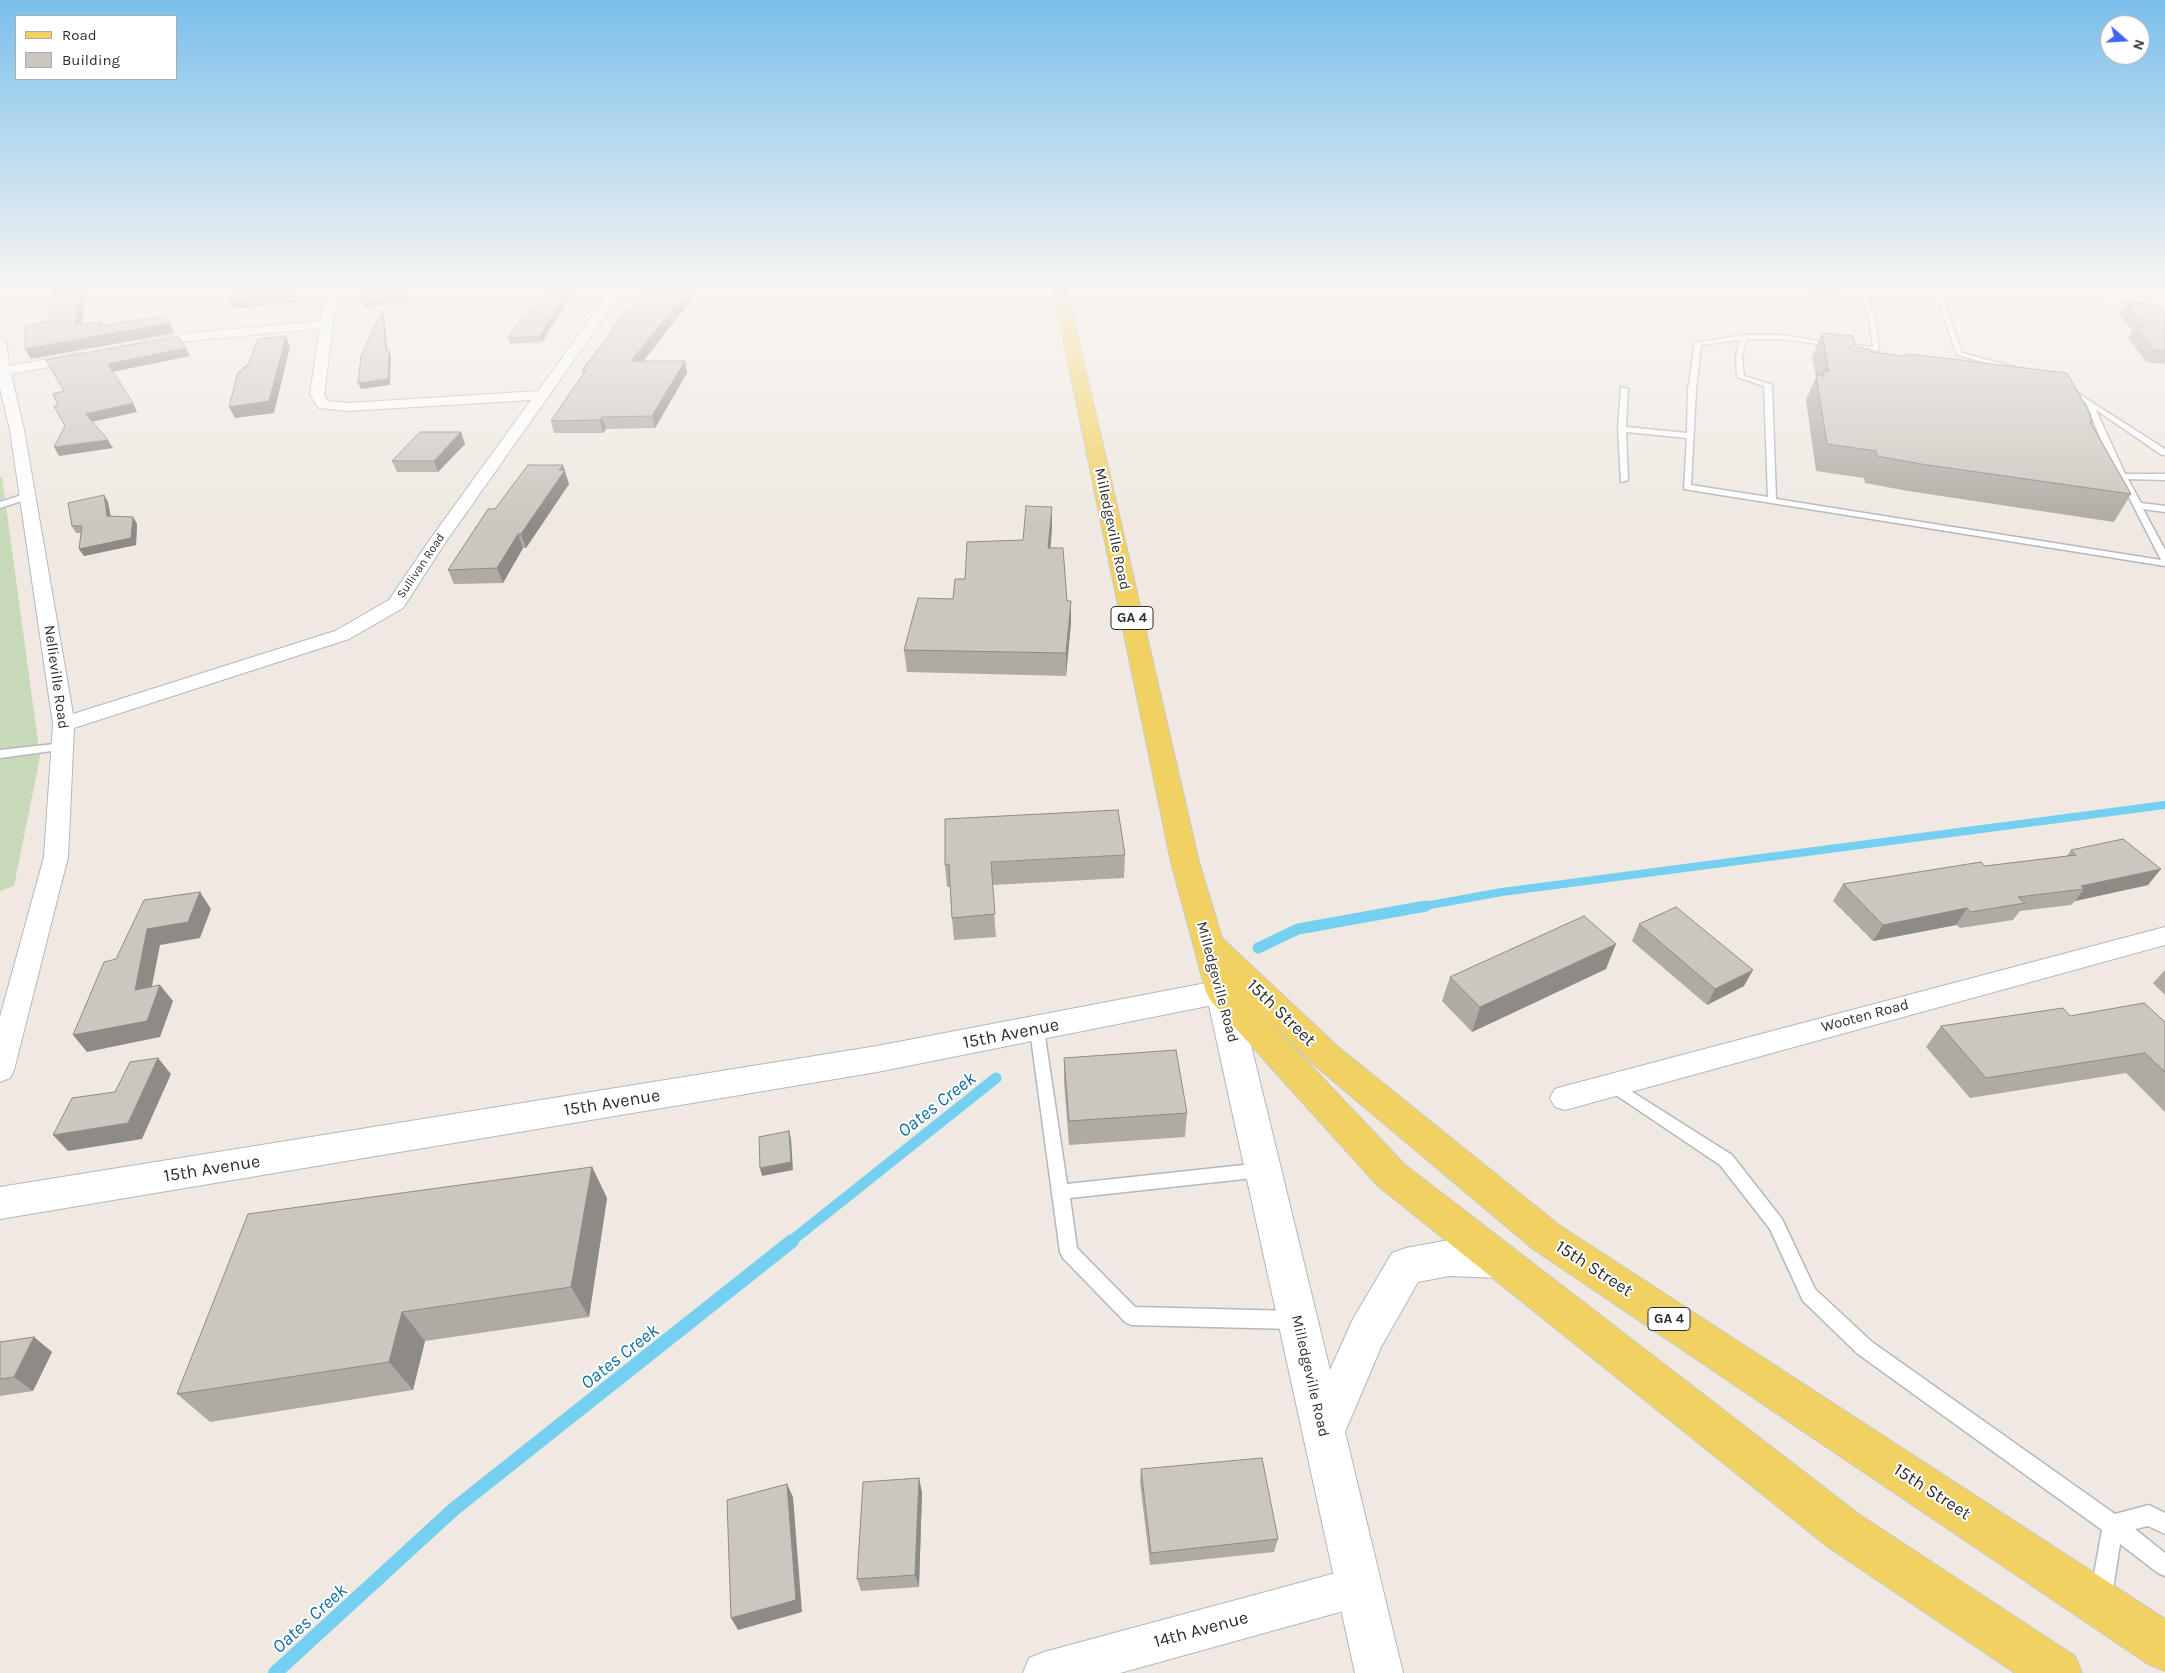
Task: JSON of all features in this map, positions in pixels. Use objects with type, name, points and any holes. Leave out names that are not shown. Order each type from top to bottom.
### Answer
[{"type":"main road","name":"Milledgeville Road","points":[[1077,367],[1185,862],[1222,992]]},
{"type":"main road","name":"15th Street","points":[[1209,944],[1324,1055],[1546,1237],[2165,1647]]},
{"type":"main road","name":"15th Street","points":[[1222,992],[1391,1176],[1844,1531],[2058,1673]]},
{"type":"street","points":[[2,372],[28,367]]},
{"type":"street","points":[[321,367],[317,395],[324,405],[348,407],[542,395]]},
{"type":"street","name":"Sullivan Road","points":[[64,724],[342,635],[396,604],[562,367]]},
{"type":"street","name":"Nellieville Road","points":[[0,1070],[56,857],[64,724],[28,496],[8,432],[2,372]]},
{"type":"street","name":"Wooten Road","points":[[1565,1098],[2165,936]]},
{"type":"street","name":"15th Avenue","points":[[0,1203],[877,1059],[1037,1030],[1222,992]]},
{"type":"street","name":"Milledgeville Road","points":[[1222,992],[1379,1673]]},
{"type":"street","points":[[1323,1432],[1368,1333],[1406,1266],[1449,1258],[1499,1260]]},
{"type":"street","name":"14th Avenue","points":[[1044,1673],[1358,1587]]},
{"type":"lane","points":[[1695,367],[1692,390],[1692,436],[1687,487],[2165,563]]},
{"type":"lane","points":[[1741,367],[1741,377],[1768,385],[1772,500]]},
{"type":"lane","points":[[2005,367],[2023,372]]},
{"type":"lane","points":[[2057,383],[2165,453]]},
{"type":"lane","points":[[1624,389],[1622,429],[1624,480]]},
{"type":"lane","points":[[2089,402],[2136,505],[2165,559]]},
{"type":"lane","points":[[1622,429],[1692,436]]},
{"type":"lane","points":[[2122,476],[2165,477]]},
{"type":"lane","points":[[0,505],[28,496]]},
{"type":"lane","points":[[2136,505],[2165,509]]},
{"type":"lane","points":[[2151,535],[2165,537]]},
{"type":"lane","points":[[0,754],[63,747]]},
{"type":"lane","points":[[1037,1030],[1069,1252],[1131,1316],[1297,1320]]},
{"type":"lane","points":[[1611,1085],[1726,1160],[1776,1224],[1809,1294],[1865,1348],[2113,1525],[2165,1566]]},
{"type":"lane","points":[[1060,1192],[1262,1170]]},
{"type":"lane","points":[[2113,1525],[2149,1515],[2165,1524]]},
{"type":"lane","points":[[2100,1603],[2113,1525]]},
{"type":"green space","points":[[2,476],[40,757],[14,886],[0,891],[0,477]]},
{"type":"building","points":[[50,367],[110,367],[133,403],[86,414],[108,440],[54,447],[65,426],[54,406],[58,405],[53,394],[64,391]]},
{"type":"building","points":[[243,367],[278,367],[269,401],[229,407],[238,372],[242,371]]},
{"type":"building","points":[[360,367],[388,367],[388,379],[358,383]]},
{"type":"building","points":[[584,367],[681,367],[652,416],[551,421],[586,370],[582,370]]},
{"type":"building","points":[[1828,367],[2018,367],[2067,373],[2091,415],[2089,415],[2093,422],[2090,422],[2131,494],[1921,464],[1877,456],[1876,451],[1827,444],[1816,375],[1824,376],[1823,371],[1829,372]]},
{"type":"building","points":[[420,432],[461,432],[434,461],[392,461]]},
{"type":"building","points":[[528,465],[563,465],[559,470],[565,470],[521,534],[518,534],[497,568],[448,570],[488,509],[495,509]]},
{"type":"building","points":[[104,495],[107,516],[133,517],[131,538],[79,549],[82,526],[72,526],[68,503]]},
{"type":"building","points":[[1026,506],[1052,507],[1048,548],[1063,548],[1067,601],[1071,601],[1066,653],[904,650],[918,598],[953,599],[955,579],[965,579],[967,542],[1023,540]]},
{"type":"building","points":[[1118,810],[1125,855],[991,862],[995,914],[952,918],[949,864],[945,865],[945,819]]},
{"type":"building","points":[[2123,839],[2161,869],[2081,886],[2084,889],[2018,897],[2025,903],[1971,912],[1967,908],[1883,925],[1843,884],[1981,862],[1985,866],[2076,855],[2071,850]]},
{"type":"building","points":[[200,892],[188,922],[147,929],[135,990],[160,985],[147,1021],[73,1035],[104,962],[116,959],[144,900]]},
{"type":"building","points":[[1676,907],[1753,970],[1715,989],[1639,924]]},
{"type":"building","points":[[1584,916],[1616,944],[1480,1007],[1450,977]]},
{"type":"building","points":[[2144,1003],[2165,1022],[2165,1072],[2145,1053],[1986,1078],[1941,1026],[2063,1008],[2070,1016]]},
{"type":"building","points":[[1176,1050],[1187,1113],[1069,1121],[1064,1058]]},
{"type":"building","points":[[158,1058],[128,1123],[53,1135],[72,1098],[115,1092],[130,1062]]},
{"type":"building","points":[[789,1131],[791,1162],[760,1168],[759,1137]]},
{"type":"building","points":[[592,1167],[571,1287],[402,1312],[389,1362],[177,1394],[248,1214]]},
{"type":"building","points":[[34,1337],[14,1377],[0,1379],[0,1342]]},
{"type":"building","points":[[1262,1458],[1278,1539],[1151,1553],[1141,1469]]},
{"type":"building","points":[[919,1478],[915,1575],[857,1579],[863,1482]]},
{"type":"building","points":[[787,1484],[796,1600],[731,1618],[727,1500]]},
{"type":"waterway","points":[[1419,907],[1502,892],[2165,805]]},
{"type":"waterway","points":[[1258,948],[1298,929],[1426,906]]},
{"type":"waterway","name":"Oates Creek","points":[[790,1242],[996,1078]]},
{"type":"waterway","name":"Oates Creek","points":[[275,1673],[454,1509],[792,1241]]}]
